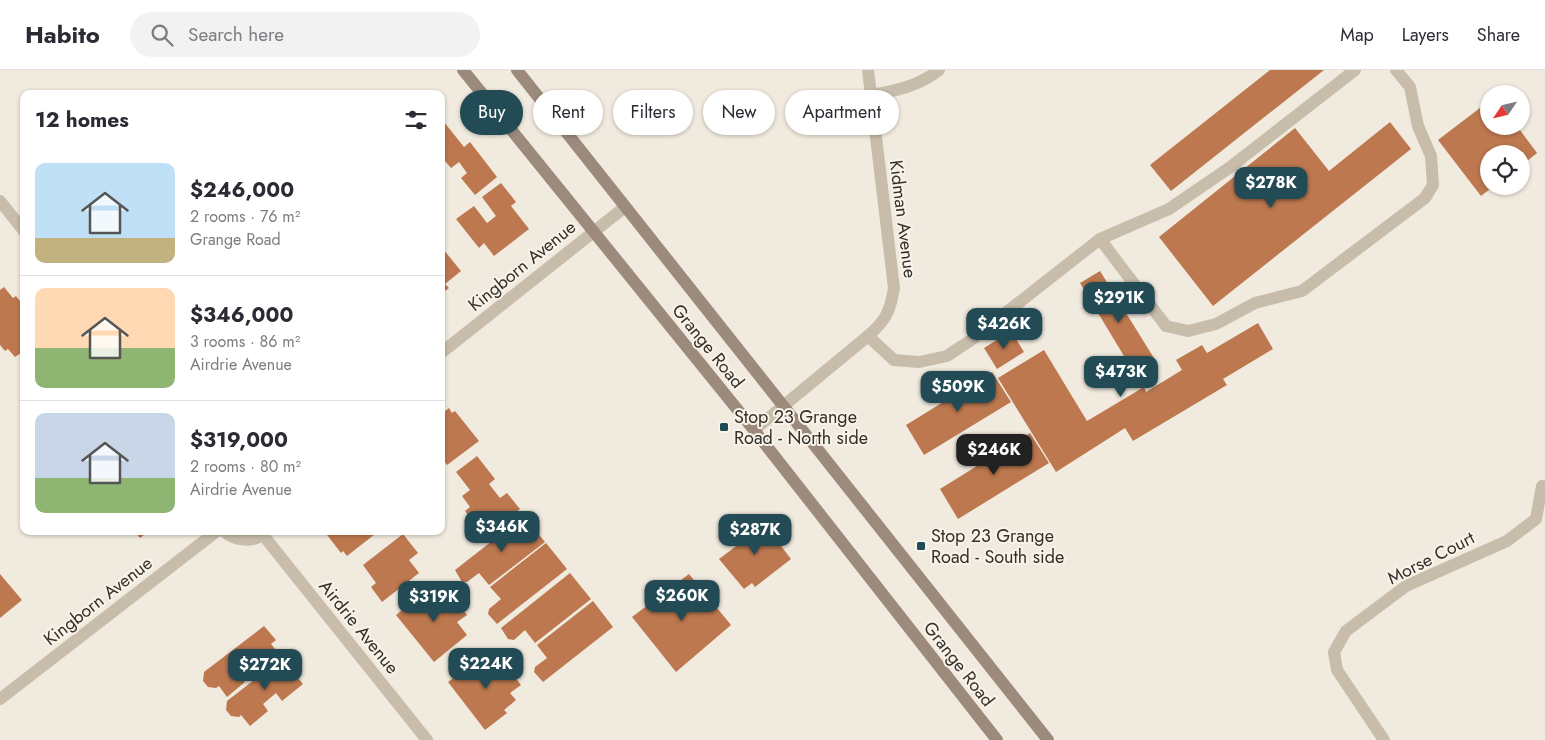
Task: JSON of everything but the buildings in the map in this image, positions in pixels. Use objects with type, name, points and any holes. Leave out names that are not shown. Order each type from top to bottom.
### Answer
[{"type":"main road","name":"Grange Road","points":[[463,70],[754,430],[997,740]]},
{"type":"main road","name":"Grange Road","points":[[517,70],[1048,740]]},
{"type":"street","name":"Kidman Avenue","points":[[868,70],[870,90]]},
{"type":"street","points":[[898,90],[930,77],[939,70]]},
{"type":"street","points":[[868,336],[894,360],[919,362],[947,356],[971,340],[1100,239],[1169,209],[1229,168],[1355,70]]},
{"type":"street","points":[[1100,239],[1166,326],[1188,331],[1216,324],[1254,303],[1302,292],[1425,198],[1433,185],[1431,156],[1418,126],[1410,87],[1396,70]]},
{"type":"street","name":"Kidman Avenue","points":[[754,430],[868,336],[883,322],[891,307],[894,288],[875,135]]},
{"type":"street","points":[[0,201],[20,226]]},
{"type":"street","name":"Kingborn Avenue","points":[[445,350],[625,207]]},
{"type":"street","name":"Morse Court","points":[[1384,740],[1338,670],[1334,652],[1346,631],[1406,586],[1507,541],[1536,519],[1542,486]]},
{"type":"street","name":"Kingborn Avenue","points":[[0,699],[212,535]]},
{"type":"street","points":[[230,535],[238,539],[250,540],[261,535]]},
{"type":"street","name":"Airdrie Avenue","points":[[267,535],[427,740]]},
{"type":"place","name":"Stop 23 Grange Road - North side","points":[[724,427]]},
{"type":"place","name":"Stop 23 Grange Road - South side","points":[[921,546]]}]
